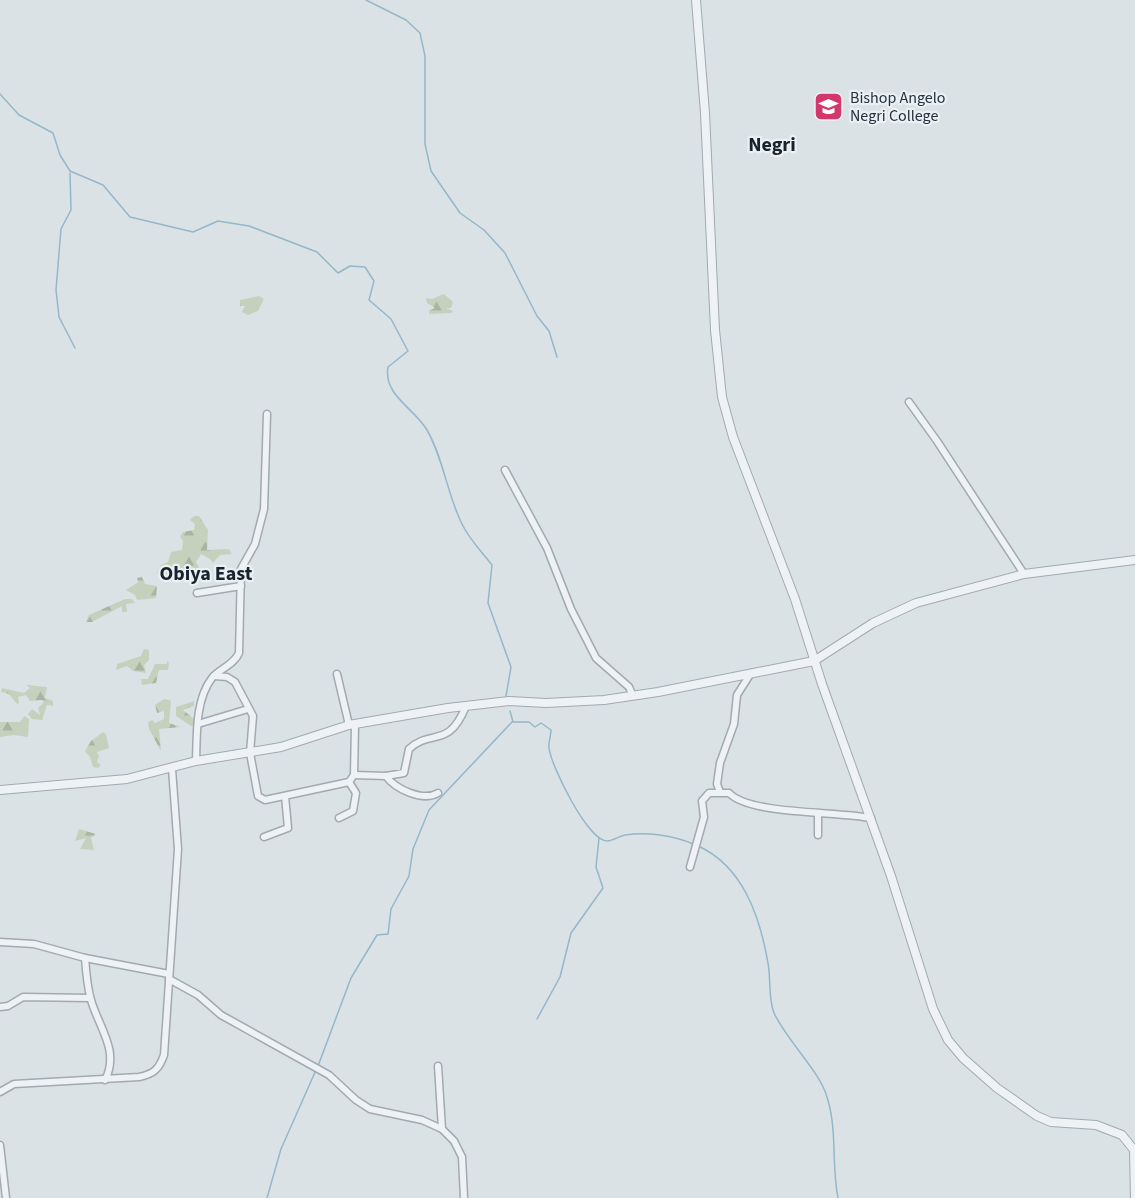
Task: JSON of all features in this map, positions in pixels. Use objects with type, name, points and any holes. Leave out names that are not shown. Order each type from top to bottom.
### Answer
[{"type":"street","points":[[696,0],[705,113],[715,330],[722,397],[733,437],[795,598],[814,661],[871,818],[933,1009],[948,1040],[963,1058],[997,1088],[1037,1116],[1051,1122],[1096,1125],[1122,1135],[1134,1150],[1135,1198]]},
{"type":"street","points":[[909,402],[948,456],[1024,574]]},
{"type":"street","points":[[196,761],[200,705],[214,676],[235,660],[239,653],[243,560],[255,544],[264,509],[267,414]]},
{"type":"street","points":[[505,470],[547,548],[571,609],[596,657],[629,687],[633,696]]},
{"type":"street","points":[[0,790],[92,784],[172,769],[196,761],[250,753],[305,741],[352,725],[466,706],[509,701],[553,703],[633,696],[814,661],[873,623],[907,606],[1024,574],[1135,560]]},
{"type":"street","points":[[197,593],[241,586]]},
{"type":"street","points":[[720,792],[717,784],[720,763],[734,724],[737,695],[751,673]]},
{"type":"street","points":[[214,676],[227,677],[235,682],[248,709],[253,723],[250,753],[258,796],[265,800],[349,782],[354,775],[352,725],[337,674]]},
{"type":"street","points":[[354,775],[386,776],[404,773],[409,749],[416,744],[447,735],[458,723],[466,706]]},
{"type":"street","points":[[198,724],[248,709]]},
{"type":"street","points":[[0,1092],[14,1084],[105,1080],[151,1075],[159,1067],[164,1055],[178,849],[172,769]]},
{"type":"street","points":[[386,776],[397,788],[405,791],[428,796],[438,792]]},
{"type":"street","points":[[339,818],[353,811],[356,793],[349,782]]},
{"type":"street","points":[[690,867],[694,846],[704,817],[702,801],[717,784]]},
{"type":"street","points":[[710,793],[729,793],[741,802],[818,813],[847,813],[871,818]]},
{"type":"street","points":[[264,837],[288,828],[285,796]]},
{"type":"street","points":[[818,813],[818,835]]},
{"type":"street","points":[[0,942],[34,944],[169,977],[192,991],[221,1015],[329,1075],[356,1100],[370,1109],[422,1120],[442,1129],[454,1141],[462,1157],[464,1198]]},
{"type":"street","points":[[85,958],[90,998],[110,1047],[111,1062],[105,1080]]},
{"type":"street","points":[[0,1006],[8,1006],[23,997],[90,998]]},
{"type":"street","points":[[438,1066],[442,1129]]},
{"type":"street","points":[[0,1145],[6,1198]]},
{"type":"green space","points":[[444,294],[453,302],[451,308],[446,308],[453,311],[429,314],[429,310],[435,308],[427,303],[426,298],[432,299]]},
{"type":"green space","points":[[259,296],[264,299],[258,311],[248,315],[242,312],[245,306],[240,306],[240,300]]},
{"type":"green space","points":[[194,516],[199,516],[208,530],[207,550],[229,549],[232,554],[220,555],[213,563],[201,554],[196,562],[200,569],[196,578],[174,576],[172,580],[166,581],[157,573],[161,565],[168,562],[171,552],[182,550],[183,541],[180,537],[183,532],[194,530],[195,524],[190,520]]},
{"type":"green space","points":[[142,577],[145,584],[157,586],[156,598],[137,600],[135,595],[126,590],[138,582],[137,578]]},
{"type":"green space","points":[[125,599],[132,599],[135,603],[126,604],[127,612],[122,612],[122,606],[92,622],[86,622],[89,615]]},
{"type":"green space","points":[[144,649],[149,650],[149,660],[144,665],[146,673],[133,671],[127,666],[116,670],[117,664],[141,656]]},
{"type":"green space","points":[[167,661],[168,670],[159,670],[156,683],[142,685],[141,679],[148,679],[155,664],[167,664]]},
{"type":"green space","points":[[27,685],[47,687],[45,698],[53,701],[53,706],[47,705],[42,720],[32,719],[28,714],[32,709],[40,715],[38,708],[44,702],[42,700],[30,701],[26,695],[18,697],[19,703],[17,704],[9,694],[1,692],[2,688],[24,693],[30,688]]},
{"type":"green space","points":[[164,699],[171,701],[169,723],[181,727],[159,729],[161,751],[149,729],[148,722],[152,720],[155,723],[164,719],[164,711],[157,713],[155,705]]},
{"type":"green space","points":[[194,701],[194,706],[183,710],[194,719],[193,726],[191,726],[176,716],[176,707]]},
{"type":"green space","points":[[24,716],[29,719],[28,737],[14,735],[0,737],[0,722],[20,722]]},
{"type":"green space","points":[[103,732],[106,734],[109,748],[97,752],[99,756],[97,762],[101,765],[98,768],[93,767],[85,751],[91,741]]},
{"type":"green space","points":[[79,829],[96,834],[91,838],[94,850],[80,849],[86,838],[75,841]]},
{"type":"waterway","points":[[366,0],[406,20],[420,33],[425,56],[425,144],[431,171],[460,213],[484,230],[505,253],[537,316],[549,331],[557,357]]},
{"type":"waterway","points":[[0,94],[19,115],[53,133],[60,155],[70,171],[103,185],[130,217],[193,232],[218,221],[249,226],[317,252],[338,273],[350,266],[365,267],[374,281],[369,300],[391,319],[408,351],[388,367],[390,386],[427,430],[438,453],[462,524],[492,565],[488,603],[511,667],[506,696]]},
{"type":"waterway","points":[[70,173],[71,210],[61,229],[56,290],[59,317],[75,348]]},
{"type":"waterway","points":[[510,711],[513,722],[529,722],[535,727],[541,723],[551,730],[549,748],[556,770],[581,816],[599,838],[607,841],[625,835],[651,834],[677,838],[693,844]]},
{"type":"waterway","points":[[318,1066],[351,978],[377,935],[388,934],[391,909],[409,876],[413,849],[429,810],[512,722]]},
{"type":"waterway","points":[[537,1019],[560,977],[571,933],[603,888],[596,867],[599,838]]},
{"type":"waterway","points":[[698,846],[727,866],[738,880],[754,911],[765,946],[774,1013],[822,1085],[830,1107],[838,1198]]},
{"type":"waterway","points":[[267,1198],[281,1149],[316,1070]]},
{"type":"place","name":"Bishop Angelo Negri College","points":[[829,107]]},
{"type":"district","name":"Negri","points":[[772,145]]},
{"type":"district","name":"Obiya East","points":[[206,574]]}]
